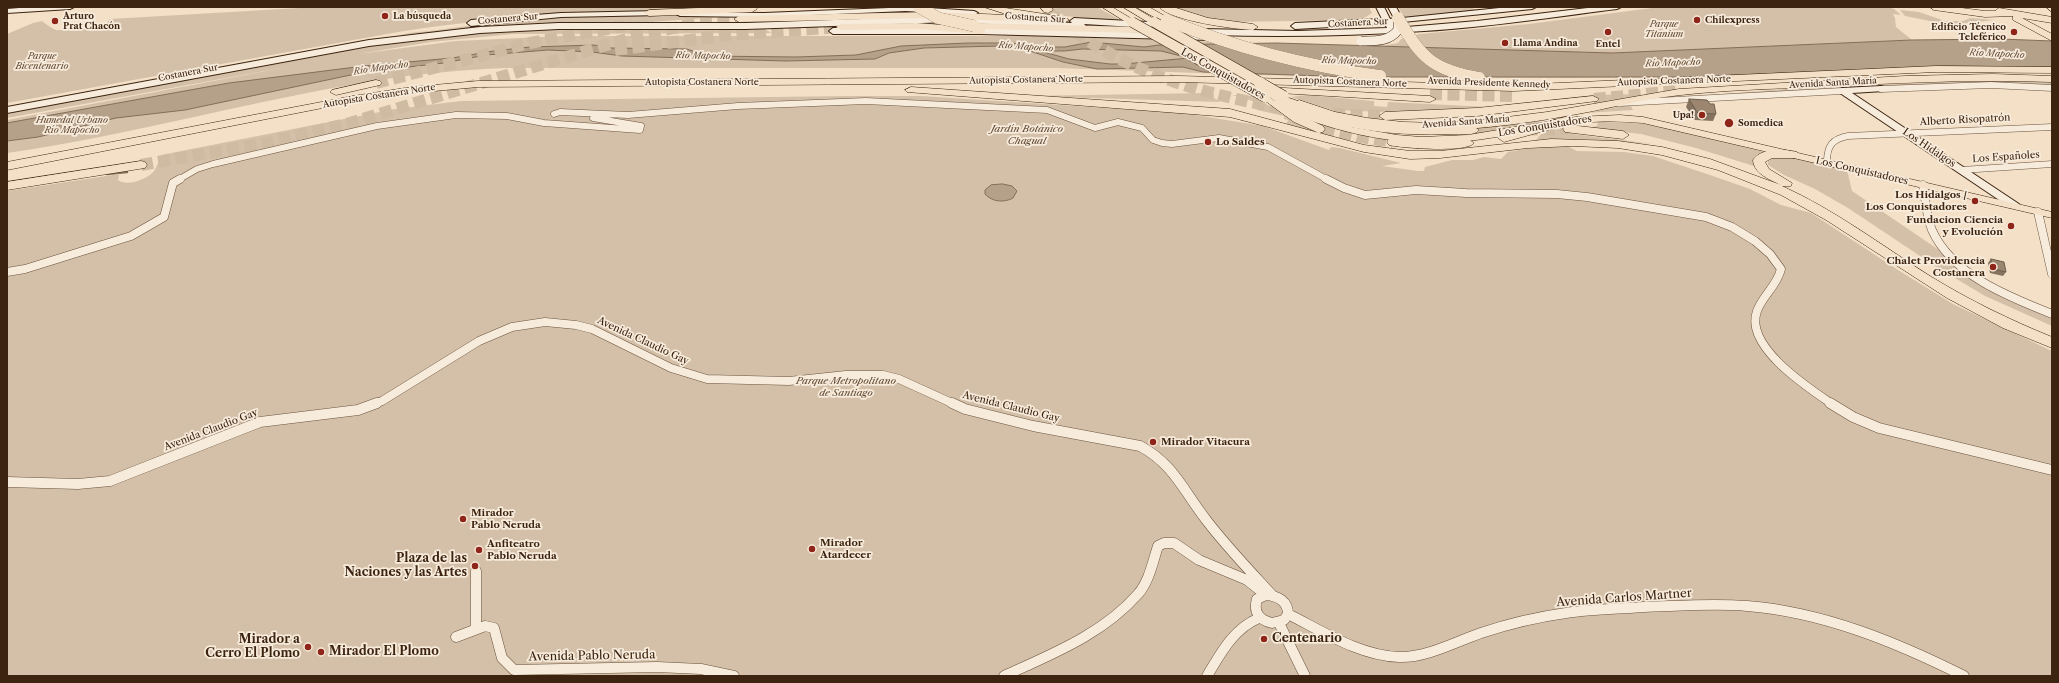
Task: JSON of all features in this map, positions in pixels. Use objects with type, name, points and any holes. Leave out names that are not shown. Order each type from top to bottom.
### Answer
[{"type":"highway","points":[[649,13],[821,7]]},
{"type":"highway","points":[[918,7],[928,14],[944,20],[978,29]]},
{"type":"highway","name":"Avenida Presidente Kennedy","points":[[1141,7],[1167,20],[1218,41],[1266,56],[1334,70],[1451,83],[1560,86]]},
{"type":"highway","points":[[1164,7],[1210,23],[1253,27]]},
{"type":"highway","points":[[1396,13],[1416,49],[1428,61],[1450,71],[1480,78],[1627,83]]},
{"type":"highway","points":[[920,20],[738,20],[932,15],[1032,19]]},
{"type":"highway","points":[[841,27],[917,26],[1176,34]]},
{"type":"highway","name":"Autopista Costanera Norte","points":[[7,166],[353,99],[412,90],[460,85],[548,82],[1226,79],[1484,88],[1961,68],[2052,70]]},
{"type":"highway","name":"Autopista Costanera Norte","points":[[7,174],[77,162],[350,107],[434,95],[496,92],[904,90],[1193,86],[1430,97],[1226,79]]},
{"type":"highway","points":[[7,159],[130,136],[376,83]]},
{"type":"highway","points":[[1260,83],[1298,119],[1338,136],[1370,145],[1394,149],[1430,152],[1489,149]]},
{"type":"highway","points":[[904,90],[1230,113],[1268,122],[1351,146],[1395,154],[1445,155],[1552,142],[1621,144],[1668,152],[1736,172],[1782,191],[1812,206],[1955,297],[2052,343]]},
{"type":"highway","points":[[1515,96],[1598,92],[1703,90]]},
{"type":"highway","points":[[1274,97],[1310,112],[1358,126],[1414,131],[1473,130]]},
{"type":"highway","name":"Avenida Presidente Kennedy","points":[[1385,116],[1477,112],[1593,99],[1490,101]]},
{"type":"highway","points":[[1068,101],[1198,103],[1245,109],[1283,118]]},
{"type":"highway","points":[[1393,142],[1443,144],[1485,142],[1532,131],[1569,125],[1632,136],[1685,148],[1753,171],[1820,201]]},
{"type":"highway","points":[[1793,155],[1766,155],[1761,157],[1759,162],[1761,168],[1770,174],[1874,232],[1969,294],[2052,334]]},
{"type":"highway","points":[[7,186],[141,165]]},
{"type":"main road","points":[[7,11],[70,7]]},
{"type":"main road","points":[[988,7],[1012,13],[1064,20]]},
{"type":"main road","name":"Los Conquistadores","points":[[1106,7],[1274,97],[1298,113],[1334,126],[1363,133],[1400,139],[1430,140],[1469,138],[1569,125],[1602,117],[1643,120],[2052,215]]},
{"type":"main road","points":[[1127,7],[1260,83]]},
{"type":"main road","points":[[1380,7],[1392,31]]},
{"type":"main road","name":"Costanera Sur","points":[[7,106],[369,38],[454,25],[561,15],[649,13],[764,15],[920,9],[958,11],[1032,19],[1201,28],[1387,22],[1532,7]]},
{"type":"main road","name":"Costanera Sur","points":[[7,110],[369,43],[430,35],[505,28],[558,26],[746,26],[920,20],[986,20],[1176,34],[1288,34],[1392,31],[1480,24],[1617,7]]},
{"type":"main road","points":[[1934,7],[1985,14],[2007,13]]},
{"type":"main road","points":[[1984,7],[2007,13],[2052,20]]},
{"type":"main road","points":[[1997,7],[2052,38]]},
{"type":"main road","name":"Costanera Sur","points":[[505,28],[978,29],[1176,34],[1361,41],[1380,40],[1392,37],[1398,30],[1396,13]]},
{"type":"main road","name":"Avenida Santa María","points":[[1274,97],[1337,115],[1378,122],[1413,125],[1453,124],[1520,118],[1663,94],[1703,90],[1919,78],[1992,77],[2052,79]]},
{"type":"main road","points":[[1881,89],[1919,78]]},
{"type":"main road","points":[[1791,85],[1842,91]]},
{"type":"main road","name":"Avenida Santa María","points":[[1842,91],[1881,89]]},
{"type":"main road","name":"Los Hidalgos","points":[[1842,91],[2015,206]]},
{"type":"street","name":"Avenida Santa María","points":[[1881,89],[1991,85],[2052,88]]},
{"type":"street","name":"Avenida Santa María","points":[[1616,103],[1842,91]]},
{"type":"street","points":[[7,272],[25,269],[131,236],[164,218],[172,182],[197,169],[377,126],[456,116],[506,116],[544,123],[640,130],[641,126],[578,116],[554,114],[560,112],[628,115],[738,106],[866,101],[1047,110],[1057,112],[1069,119],[1095,128],[1118,122],[1128,124],[1142,128],[1153,140],[1172,144],[1220,138],[1254,143],[1268,147],[1306,169],[1344,188],[1365,195],[1416,190],[1466,193],[1557,194],[1587,197],[1690,214],[1723,223],[1755,241],[1770,254],[1781,269],[1776,284],[1758,306],[1754,322],[1758,342],[1773,359],[1821,397],[1855,418],[1877,427],[2008,461],[2052,470]]},
{"type":"street","name":"Alberto Risopatrón","points":[[1827,162],[1828,146],[1837,138],[1848,136],[1905,132],[2052,126]]},
{"type":"street","name":"Los Españoles","points":[[1962,170],[2052,164]]},
{"type":"street","points":[[1923,185],[1932,229],[1948,252],[1964,267],[1989,284],[2015,298],[2052,314]]},
{"type":"street","points":[[2038,212],[2052,274]]},
{"type":"street","name":"Avenida Claudio Gay","points":[[7,482],[78,484],[110,481],[260,422],[281,418],[358,410],[382,401],[463,349],[496,333],[533,322],[558,322],[592,329],[671,368],[707,379],[735,381],[789,381],[846,375],[883,375],[899,379],[966,409],[1033,426],[1140,446],[1155,453],[1167,464],[1199,511],[1269,595]]},
{"type":"street","points":[[1004,676],[1067,647],[1099,629],[1139,593],[1147,578],[1158,546],[1164,543],[1178,545],[1199,560],[1247,580],[1269,595],[1285,602],[1288,606],[1287,618],[1279,623],[1268,623],[1259,618],[1254,608],[1257,599],[1269,595]]},
{"type":"street","points":[[476,571],[476,629]]},
{"type":"street","name":"Avenida Carlos Martner","points":[[1288,614],[1335,638],[1376,652],[1400,657],[1414,655],[1494,629],[1569,613],[1679,605],[1748,606],[1782,611],[1855,630],[1894,644],[1964,676]]},
{"type":"street","points":[[1208,676],[1234,637],[1250,620],[1259,618]]},
{"type":"street","points":[[1279,623],[1306,676]]},
{"type":"street","name":"Avenida Pablo Neruda","points":[[456,637],[485,626],[494,628],[502,661],[506,666],[514,670],[657,667],[701,669],[734,676]]},
{"type":"green space","name":"Parque Bicentenario","points":[[317,7],[792,7],[594,13],[447,25],[398,32],[7,103],[7,34],[33,23],[42,21],[52,28],[59,30],[104,26],[110,19]]},
{"type":"green space","points":[[1054,7],[1097,7],[1122,21],[1064,16]]},
{"type":"green space","points":[[1171,7],[1369,7],[1372,13],[1361,20],[1227,22],[1216,21]]},
{"type":"green space","points":[[1398,7],[1471,7],[1474,9],[1488,10],[1404,17]]},
{"type":"green space","name":"Humedal Urbano Río Mapocho","points":[[1660,7],[1888,7],[1894,9],[1901,15],[1893,14],[1896,27],[1912,40],[1700,50],[1960,65],[1645,77],[1571,78],[1254,75],[1057,68],[505,68],[412,75],[334,88],[101,137],[7,153],[7,120],[303,64],[7,118],[7,112],[413,38],[532,28],[766,30],[772,33],[513,34],[431,42],[358,54],[456,41],[562,36],[1037,36],[1376,47],[1398,43],[1401,39],[1420,34],[1529,24]]},
{"type":"green space","points":[[1900,10],[1919,12],[1945,21],[1963,21],[1970,18],[1994,20],[1950,25],[1905,16]]},
{"type":"green space","points":[[649,14],[736,16],[635,23],[540,23],[471,28],[398,37],[413,32],[512,21]]},
{"type":"green space","points":[[1986,80],[2052,81],[2052,87],[2028,84],[1649,100],[1822,86]]},
{"type":"green space","points":[[1214,94],[1214,98],[1220,102],[1027,96]]},
{"type":"green space","points":[[1637,94],[1638,96],[1600,103],[1592,95]]},
{"type":"green space","points":[[1232,95],[1253,96],[1297,123],[1318,133],[1286,125],[1288,120],[1284,119],[1284,116],[1257,110],[1259,103]]},
{"type":"green space","points":[[1306,95],[1374,101],[1374,106],[1387,107],[1388,102],[1490,107],[1413,113],[1332,110],[1291,97]]},
{"type":"green space","name":"Parque Metropolitano de Santiago","points":[[921,96],[1183,113],[1263,126],[1329,150],[1331,147],[1340,148],[1401,163],[1382,166],[1418,171],[1424,171],[1425,167],[1452,160],[1473,160],[1484,157],[1501,159],[1508,152],[1541,146],[1567,146],[1577,151],[1624,152],[1653,156],[1750,189],[1781,205],[1811,213],[1953,304],[2052,351],[2052,676],[7,676],[7,191],[113,175],[119,175],[118,180],[127,183],[137,181],[151,174],[156,168],[161,155],[395,109],[461,101]]},
{"type":"green space","points":[[1628,105],[1631,106],[1633,110],[1585,113]]},
{"type":"green space","points":[[1561,116],[1524,126],[1477,134],[1472,128]]},
{"type":"green space","points":[[1598,122],[1639,123],[1684,131],[1768,153],[1756,155],[1754,160],[1757,167],[1696,148],[1641,134],[1586,128],[1597,126]]},
{"type":"green space","points":[[1568,126],[1572,134],[1653,144],[1579,139],[1536,140],[1541,134]]},
{"type":"green space","points":[[1792,157],[1847,170],[1852,191],[1942,252],[1972,276],[2052,318],[2052,326],[1985,296],[1935,266],[1848,208],[1815,189],[1784,175],[1768,165],[1768,161],[1773,158]]},
{"type":"water","name":"Río Mapocho","points":[[2001,39],[2052,41],[2052,67],[1948,66],[1690,77],[1354,77],[1203,72],[1183,67],[1097,69],[1063,62],[1021,48],[999,46],[924,48],[889,53],[875,59],[785,61],[622,56],[592,52],[548,50],[486,55],[444,63],[365,72],[185,110],[116,118],[38,137],[7,141],[7,123],[229,83],[364,66],[452,58],[493,51],[530,47],[594,45],[611,48],[687,49],[707,56],[796,57],[856,55],[901,46],[968,43],[1013,43],[1036,47],[1065,47],[1091,42],[1144,47],[1159,45],[1276,43],[1612,53],[1912,40]],"holes":[[[1083,49],[1161,51],[1189,58],[1110,64],[1069,59],[1040,51]]]},
{"type":"water","points":[[1003,184],[1012,186],[1017,191],[1010,200],[998,201],[991,199],[985,194],[985,190],[991,185]]},
{"type":"building","points":[[1689,99],[1707,100],[1710,104],[1714,104],[1716,114],[1698,113]]},
{"type":"building","points":[[1991,259],[2004,262],[2006,272],[1993,269]]},
{"type":"waterway","points":[[107,174],[127,172]]},
{"type":"tunnel","points":[[1048,10],[1075,32],[1103,50],[1132,65],[1163,78],[1226,96],[1293,110]]},
{"type":"tunnel","points":[[141,165],[266,143],[350,123],[639,35],[689,25],[738,22]]},
{"type":"tunnel","points":[[376,83],[530,43],[624,26]]},
{"type":"tunnel","points":[[615,50],[728,35],[841,27]]},
{"type":"tunnel","points":[[1594,99],[1676,91]]},
{"type":"tunnel","points":[[1430,94],[1515,96]]},
{"type":"tunnel","points":[[1333,114],[1385,116]]},
{"type":"tunnel","points":[[1306,124],[1361,137],[1393,142]]},
{"type":"tunnel","points":[[1473,130],[1569,129]]},
{"type":"place","name":"La búsqueda","points":[[385,16]]},
{"type":"place","name":"Chilexpress","points":[[1697,20]]},
{"type":"place","name":"Arturo Prat Chacón","points":[[55,21]]},
{"type":"place","name":"Entel","points":[[1608,32]]},
{"type":"place","name":"Edificio Técnico Teleférico","points":[[2014,32]]},
{"type":"place","name":"Llama Andina","points":[[1505,43]]},
{"type":"place","name":"Upa!","points":[[1702,115]]},
{"type":"place","name":"Somedica","points":[[1729,123]]},
{"type":"place","name":"Lo Saldes","points":[[1208,142]]},
{"type":"place","name":"Los Hidalgos / Los Conquistadores","points":[[1975,201]]},
{"type":"place","name":"Fundacion Ciencia y Evolución","points":[[2011,226]]},
{"type":"place","name":"Chalet Providencia Costanera","points":[[1993,267]]},
{"type":"place","name":"Mirador Vitacura","points":[[1153,442]]},
{"type":"place","name":"Mirador Pablo Neruda","points":[[463,519]]},
{"type":"place","name":"Mirador Atardecer","points":[[812,549]]},
{"type":"place","name":"Anfiteatro Pablo Neruda","points":[[479,550]]},
{"type":"place","name":"Plaza de las Naciones y las Artes","points":[[475,566]]},
{"type":"place","name":"Centenario","points":[[1264,639]]},
{"type":"place","name":"Mirador a Cerro El Plomo","points":[[308,647]]},
{"type":"place","name":"Mirador El Plomo","points":[[321,652]]},
{"type":"park label","name":"Parque Titanium","points":[[1664,30]]},
{"type":"park label","name":"Jardín Botánico Chagual","points":[[1027,134]]}]
